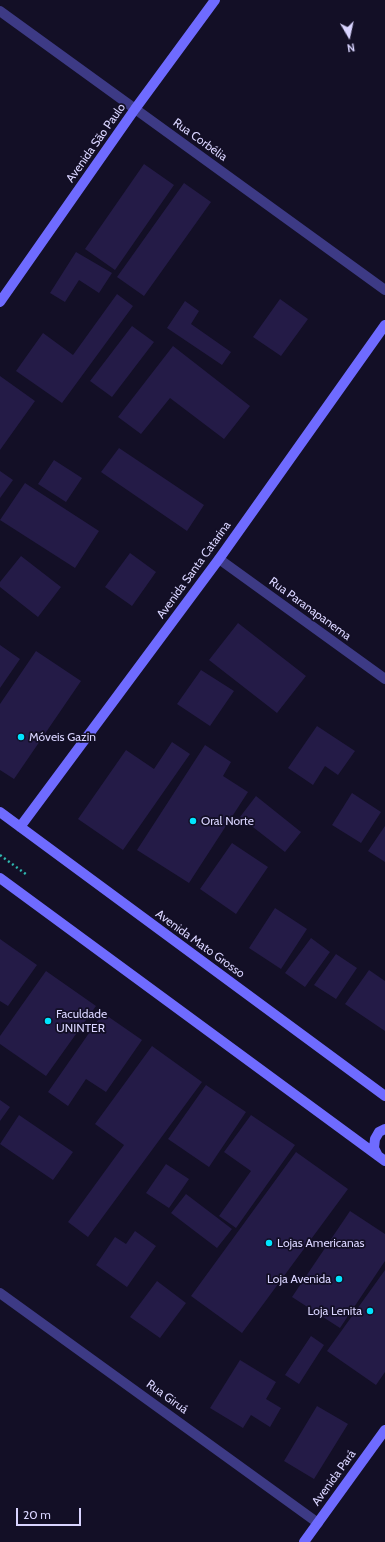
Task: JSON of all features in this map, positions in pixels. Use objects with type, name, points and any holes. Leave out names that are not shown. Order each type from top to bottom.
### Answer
[{"type":"street","name":"Avenida São Paulo","points":[[0,302],[215,0]]},
{"type":"street","name":"Rua Corbélia","points":[[0,11],[385,290]]},
{"type":"street","name":"Avenida Santa Catarina","points":[[20,827],[219,559],[385,325]]},
{"type":"street","name":"Rua Paranapanema","points":[[219,559],[385,679]]},
{"type":"street","name":"Avenida Mato Grosso","points":[[0,812],[385,1096]]},
{"type":"street","points":[[0,878],[382,1159]]},
{"type":"street","points":[[382,1159],[374,1148],[375,1139],[379,1132],[385,1129]]},
{"type":"street","name":"Rua Giruá","points":[[0,1293],[318,1523]]},
{"type":"street","name":"Avenida Pará","points":[[304,1542],[385,1430]]},
{"type":"building","points":[[144,164],[174,185],[115,270],[85,249]]},
{"type":"building","points":[[184,183],[211,202],[144,296],[117,277]]},
{"type":"building","points":[[76,252],[112,273],[99,293],[79,280],[65,302],[50,293]]},
{"type":"building","points":[[117,294],[133,306],[62,403],[16,371],[43,333],[73,355]]},
{"type":"building","points":[[280,299],[308,319],[281,356],[253,337]]},
{"type":"building","points":[[185,301],[199,311],[191,324],[231,352],[222,365],[167,328]]},
{"type":"building","points":[[132,326],[154,342],[112,397],[90,381]]},
{"type":"building","points":[[173,346],[250,406],[224,439],[170,398],[141,434],[118,417]]},
{"type":"building","points":[[0,376],[35,401],[0,450]]},
{"type":"building","points":[[119,448],[204,505],[187,531],[101,472]]},
{"type":"building","points":[[54,460],[82,478],[66,502],[38,484]]},
{"type":"building","points":[[0,471],[13,480],[0,498]]},
{"type":"building","points":[[25,483],[99,531],[75,568],[0,520]]},
{"type":"building","points":[[130,553],[156,572],[132,606],[105,587]]},
{"type":"building","points":[[21,556],[61,587],[38,617],[0,587],[0,582]]},
{"type":"building","points":[[238,623],[306,676],[277,713],[209,660]]},
{"type":"building","points":[[0,645],[20,659],[0,688]]},
{"type":"building","name":"Móveis Gazin","points":[[36,651],[81,681],[14,779],[0,770],[0,704]]},
{"type":"building","points":[[201,670],[234,691],[210,726],[177,704]]},
{"type":"building","points":[[317,726],[355,751],[338,775],[325,766],[313,785],[288,768]]},
{"type":"building","points":[[172,742],[190,754],[123,850],[78,819],[126,750],[154,769]]},
{"type":"building","name":"Oral Norte","points":[[205,745],[231,762],[223,776],[248,792],[189,883],[137,850]]},
{"type":"building","points":[[352,793],[381,812],[361,843],[332,825]]},
{"type":"building","points":[[256,796],[301,832],[285,852],[240,817]]},
{"type":"building","points":[[385,826],[385,862],[368,851]]},
{"type":"building","points":[[232,843],[268,867],[236,914],[200,889]]},
{"type":"building","points":[[275,908],[307,929],[281,969],[249,948]]},
{"type":"building","points":[[311,938],[330,952],[305,987],[285,973]]},
{"type":"building","points":[[0,939],[37,965],[8,1006],[0,1001]]},
{"type":"building","points":[[336,954],[357,968],[336,999],[314,985]]},
{"type":"building","points":[[369,970],[385,981],[385,1031],[345,1004]]},
{"type":"building","name":"Faculdade UNINTER","points":[[46,971],[96,1006],[46,1076],[0,1044],[0,1036]]},
{"type":"building","points":[[103,1013],[142,1040],[106,1092],[86,1079],[68,1106],[48,1092]]},
{"type":"building","points":[[152,1046],[202,1082],[88,1237],[68,1222],[124,1145],[95,1124]]},
{"type":"building","points":[[206,1085],[246,1112],[209,1167],[168,1139]]},
{"type":"building","points":[[0,1100],[10,1107],[0,1121]]},
{"type":"building","points":[[19,1115],[73,1152],[53,1180],[0,1144]]},
{"type":"building","points":[[251,1115],[295,1145],[236,1228],[219,1216],[251,1171],[224,1152]]},
{"type":"building","name":"Lojas Americanas","points":[[296,1152],[348,1189],[242,1333],[191,1296]]},
{"type":"building","points":[[166,1164],[189,1179],[169,1208],[146,1193]]},
{"type":"building","points":[[186,1194],[232,1229],[217,1248],[171,1213]]},
{"type":"building","name":"Loja Avenida","points":[[350,1211],[385,1234],[385,1261],[340,1328],[292,1297]]},
{"type":"building","points":[[135,1231],[156,1246],[127,1287],[96,1265],[115,1237],[126,1244]]},
{"type":"building","name":"Loja Lenita","points":[[385,1270],[385,1372],[376,1385],[327,1351]]},
{"type":"building","points":[[157,1281],[186,1303],[160,1338],[130,1317]]},
{"type":"building","points":[[311,1336],[324,1345],[299,1384],[285,1375]]},
{"type":"building","points":[[240,1360],[276,1382],[266,1399],[281,1408],[270,1427],[251,1415],[243,1428],[210,1408]]},
{"type":"building","points":[[317,1406],[348,1424],[314,1479],[284,1461]]},
{"type":"place","name":"Móveis Gazin","points":[[21,737]]},
{"type":"place","name":"Oral Norte","points":[[193,821]]},
{"type":"place","name":"Faculdade UNINTER","points":[[48,1021]]},
{"type":"place","name":"Lojas Americanas","points":[[269,1243]]},
{"type":"place","name":"Loja Avenida","points":[[339,1279]]},
{"type":"place","name":"Loja Lenita","points":[[370,1311]]}]
